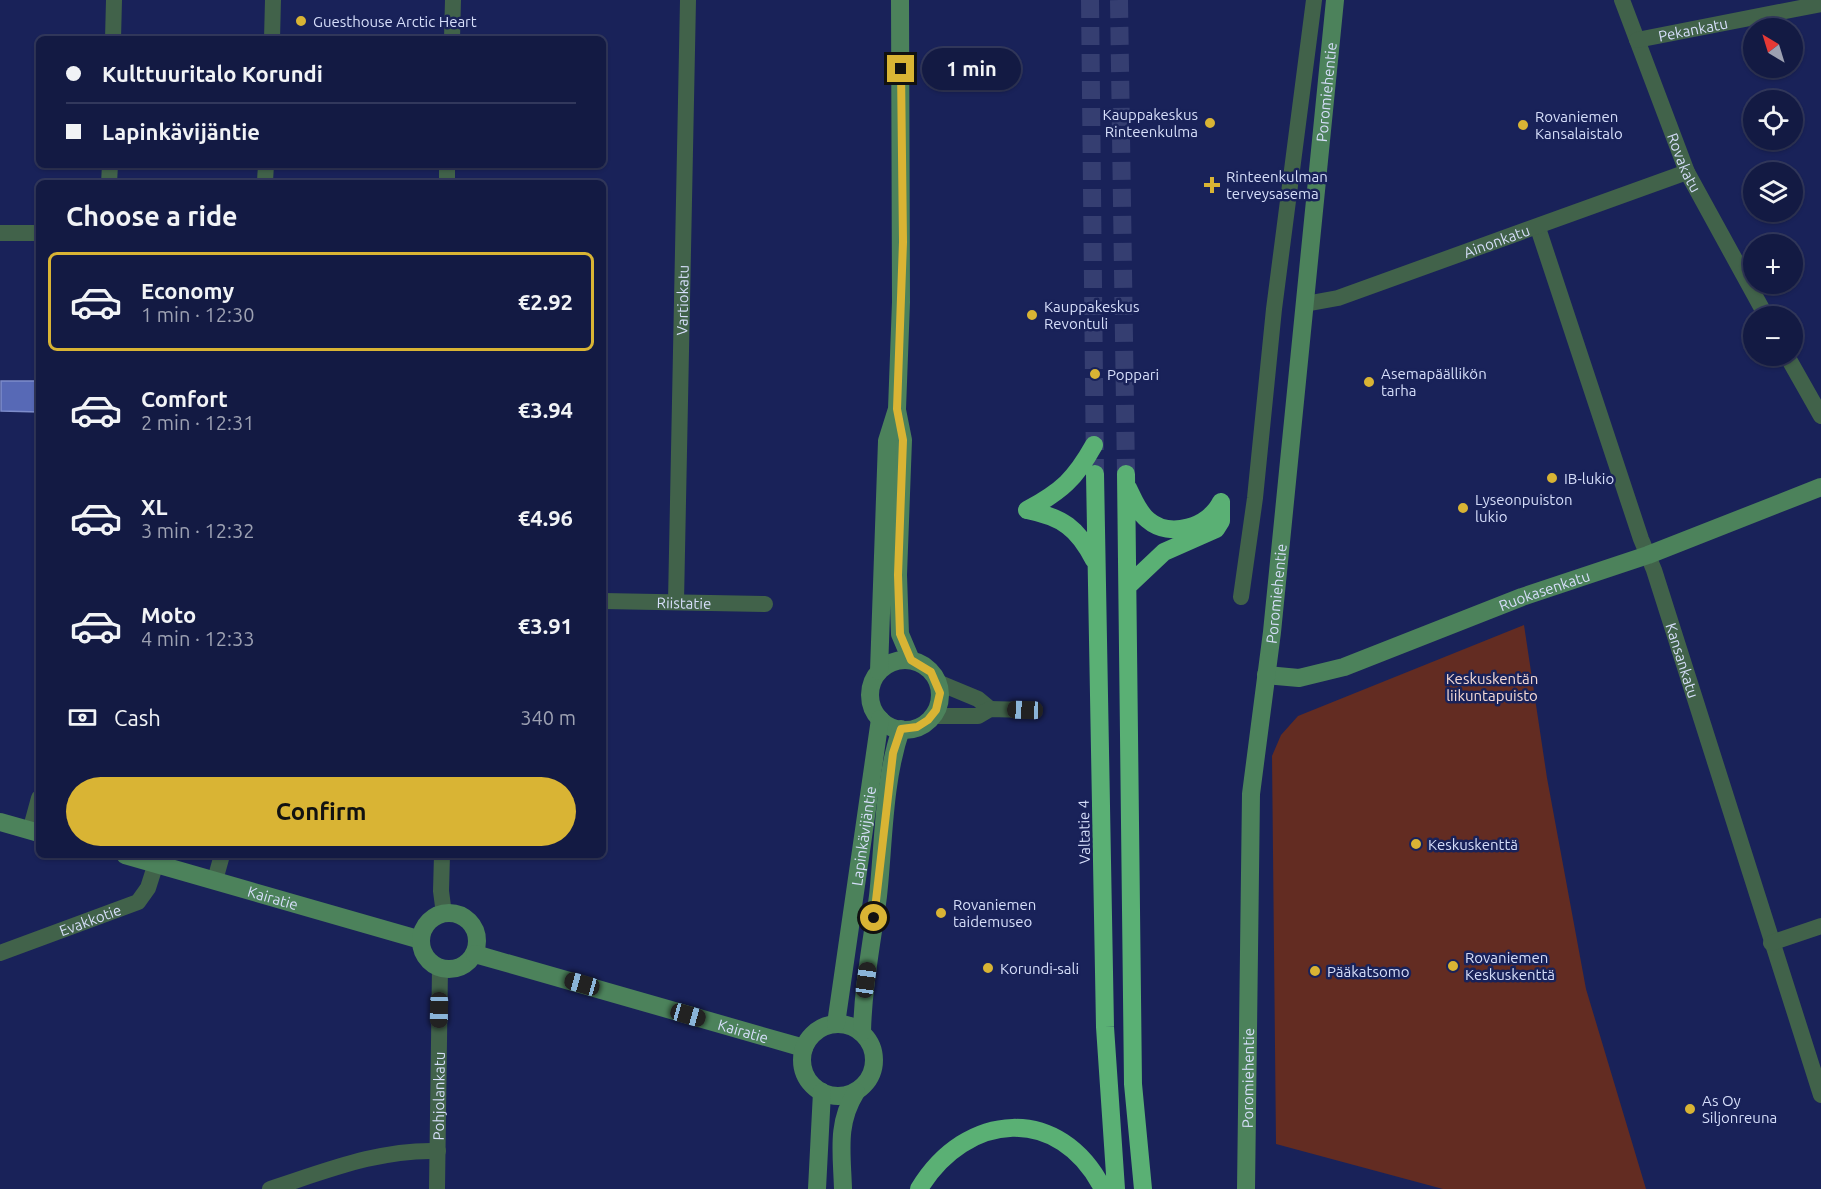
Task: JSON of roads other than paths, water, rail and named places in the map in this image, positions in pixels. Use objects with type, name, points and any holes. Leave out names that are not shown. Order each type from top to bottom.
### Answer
[{"type":"highway","points":[[1094,445],[1079,471],[1067,485],[1027,510],[1051,515],[1074,530],[1083,538],[1096,563]]},
{"type":"highway","name":"Valtatie 4","points":[[1095,474],[1105,1027],[1116,1189]]},
{"type":"highway","points":[[1128,586],[1164,552],[1216,529],[1221,521],[1221,502],[1207,519],[1186,528],[1165,529],[1147,520],[1126,480],[1133,1060],[1143,1189]]},
{"type":"highway","points":[[919,1189],[941,1161],[985,1134],[1008,1128],[1030,1128],[1051,1134],[1068,1143],[1086,1161],[1103,1189]]},
{"type":"main road","points":[[900,0],[903,242],[897,409],[903,440],[898,575],[900,634],[911,660]]},
{"type":"main road","name":"Poromiehentie","points":[[1246,1189],[1251,794],[1266,675],[1335,0]]},
{"type":"main road","points":[[879,671],[894,662],[911,660],[927,668],[937,682],[939,699],[932,716],[917,727],[901,729],[880,719],[871,704],[870,693],[879,671],[887,441],[897,409]]},
{"type":"main road","name":"Ruokasenkatu","points":[[1266,675],[1299,678],[1344,667],[1522,597],[1648,555],[1821,487]]},
{"type":"main road","name":"Lapinkävijäntie","points":[[836,1024],[880,719]]},
{"type":"main road","name":"Lapinkävijäntie","points":[[862,1032],[863,1000],[878,898],[890,771],[901,729]]},
{"type":"main road","points":[[0,822],[34,832]]},
{"type":"main road","name":"Kairatie","points":[[137,858],[421,940]]},
{"type":"main road","points":[[444,914],[461,916],[474,928],[477,945],[475,954],[456,969],[440,968],[426,958],[421,940],[428,923],[444,914]]},
{"type":"main road","name":"Kairatie","points":[[475,954],[804,1048]]},
{"type":"main road","points":[[843,1189],[842,1123],[846,1107],[856,1092],[868,1081],[874,1065],[874,1052],[862,1032],[850,1026],[836,1024],[816,1031],[804,1048],[805,1074],[809,1082],[822,1092],[839,1096],[856,1092]]},
{"type":"main road","points":[[817,1189],[822,1092]]},
{"type":"street","points":[[113,36],[114,0]]},
{"type":"street","points":[[272,36],[273,0]]},
{"type":"street","points":[[452,36],[453,0]]},
{"type":"street","name":"Vartiokatu","points":[[676,602],[688,0]]},
{"type":"street","name":"Poromiehentie","points":[[1241,597],[1255,498],[1271,333],[1314,0]]},
{"type":"street","name":"Rovakatu","points":[[1622,0],[1687,172],[1761,306]]},
{"type":"street","name":"Pekankatu","points":[[1636,40],[1821,4]]},
{"type":"street","name":"Ainonkatu","points":[[1305,304],[1338,298],[1538,228],[1687,172]]},
{"type":"street","name":"Kansankatu","points":[[1538,228],[1648,555],[1821,1095]]},
{"type":"street","points":[[0,233],[36,233]]},
{"type":"street","points":[[1794,366],[1821,416]]},
{"type":"street","name":"Riistatie","points":[[606,601],[765,604]]},
{"type":"street","points":[[937,682],[978,699],[990,709]]},
{"type":"street","points":[[932,716],[978,716],[990,709],[1025,710]]},
{"type":"street","points":[[214,880],[221,858]]},
{"type":"street","points":[[442,858],[441,891],[444,914]]},
{"type":"street","name":"Evakkotie","points":[[0,953],[138,902],[148,888],[156,863]]},
{"type":"street","points":[[1771,943],[1821,926]]},
{"type":"street","name":"Pohjolankatu","points":[[438,1189],[440,968]]},
{"type":"street","points":[[270,1189],[369,1157],[417,1151],[438,1151]]},
{"type":"water","points":[[1,381],[36,381],[36,412],[1,411]]},
{"type":"tunnel","points":[[1090,0],[1095,474]]},
{"type":"tunnel","points":[[1119,0],[1126,474]]},
{"type":"place","name":"Guesthouse Arctic Heart","points":[[301,21]]},
{"type":"place","name":"Kauppakeskus Rinteenkulma","points":[[1210,123]]},
{"type":"place","name":"Rovaniemen Kansalaistalo","points":[[1523,125]]},
{"type":"place","name":"Rinteenkulman terveysasema","points":[[1212,185]]},
{"type":"place","name":"Kauppakeskus Revontuli","points":[[1032,315]]},
{"type":"place","name":"Poppari","points":[[1095,374]]},
{"type":"place","name":"Asemapäällikön tarha","points":[[1369,382]]},
{"type":"place","name":"IB-lukio","points":[[1552,478]]},
{"type":"place","name":"Lyseonpuiston lukio","points":[[1463,508]]},
{"type":"place","name":"Keskuskenttä","points":[[1416,844]]},
{"type":"place","name":"Rovaniemen taidemuseo","points":[[941,913]]},
{"type":"place","name":"Rovaniemen Keskuskenttä","points":[[1453,966]]},
{"type":"place","name":"Korundi-sali","points":[[988,968]]},
{"type":"place","name":"Pääkatsomo","points":[[1315,971]]},
{"type":"place","name":"As Oy Siljonreuna","points":[[1690,1109]]},
{"type":"park label","name":"Keskuskentän liikuntapuisto","points":[[1492,686]]}]
